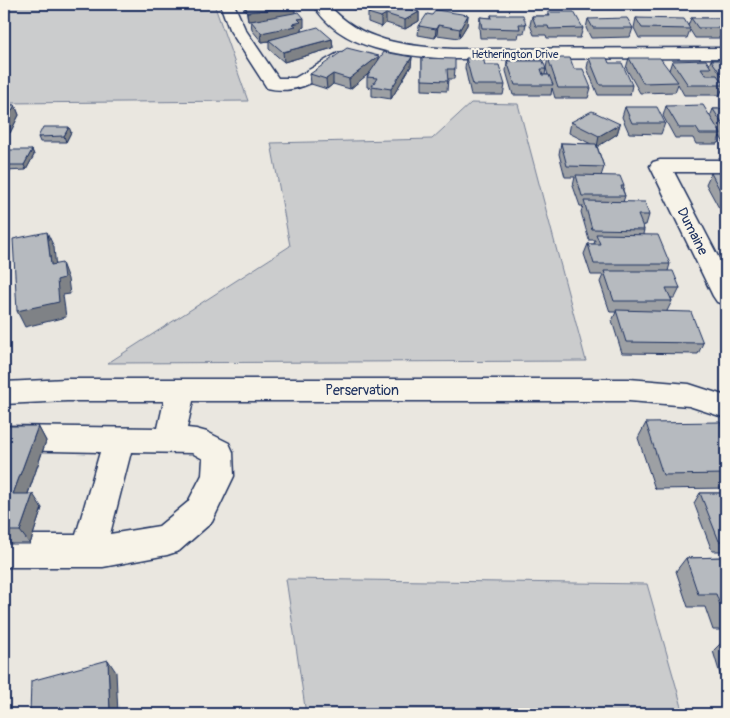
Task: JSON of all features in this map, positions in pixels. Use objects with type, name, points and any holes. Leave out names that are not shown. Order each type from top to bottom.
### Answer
[{"type":"street","points":[[227,4],[237,29],[273,84],[299,82],[371,41]]},
{"type":"street","name":"Hetherington Drive","points":[[320,4],[335,23],[350,33],[371,41],[410,50],[438,53],[726,53]]},
{"type":"street","name":"Dumaine","points":[[726,166],[660,166],[726,296]]},
{"type":"street","name":"Perservation","points":[[4,394],[67,390],[629,390],[690,395],[724,401]]},
{"type":"street","points":[[170,440],[181,390]]},
{"type":"street","points":[[4,438],[196,441],[218,452],[218,476],[200,512],[167,540],[103,551],[4,551]]},
{"type":"street","points":[[89,551],[119,440]]},
{"type":"shaded area","points":[[4,4],[214,4],[248,101],[4,103]]},
{"type":"shaded area","points":[[471,103],[518,104],[586,361],[108,363],[290,246],[271,143],[432,139]]},
{"type":"shaded area","points":[[286,579],[647,584],[684,714],[306,714]]},
{"type":"building","points":[[245,4],[293,4],[295,7],[247,12]]},
{"type":"building","points":[[384,4],[393,4],[419,12],[405,20],[386,14],[381,17],[368,13]]},
{"type":"building","points":[[436,10],[468,15],[460,29],[438,25],[436,29],[419,26],[427,14],[432,15]]},
{"type":"building","points":[[299,12],[304,18],[298,19],[301,22],[293,24],[296,26],[261,33],[251,21]]},
{"type":"building","points":[[548,12],[574,12],[583,28],[549,29],[548,26],[536,26],[532,16],[550,16]]},
{"type":"building","points":[[491,15],[523,15],[526,24],[519,24],[520,29],[482,28],[480,17],[492,18]]},
{"type":"building","points":[[627,18],[633,28],[593,28],[588,19]]},
{"type":"building","points":[[636,18],[684,19],[690,29],[642,28]]},
{"type":"building","points":[[691,18],[726,18],[726,28],[698,28]]},
{"type":"building","points":[[318,27],[332,39],[283,52],[269,40]]},
{"type":"building","points":[[347,48],[379,56],[349,79],[333,74],[326,79],[310,74]]},
{"type":"building","points":[[384,52],[412,57],[391,89],[372,86],[377,78],[367,77]]},
{"type":"building","points":[[422,58],[455,59],[455,69],[447,69],[448,81],[422,80]]},
{"type":"building","points":[[466,58],[483,58],[485,65],[499,65],[505,85],[473,85]]},
{"type":"building","points":[[548,58],[570,58],[574,69],[583,69],[591,88],[558,88]]},
{"type":"building","points":[[589,58],[607,58],[609,63],[622,63],[632,85],[600,85]]},
{"type":"building","points":[[629,58],[660,58],[678,82],[643,83]]},
{"type":"building","points":[[706,60],[711,68],[701,68],[706,75],[717,75],[724,85],[688,85],[672,61]]},
{"type":"building","points":[[711,60],[726,60],[726,81]]},
{"type":"building","points":[[507,61],[543,61],[546,69],[541,69],[543,75],[549,75],[553,85],[515,85]]},
{"type":"building","points":[[4,105],[15,105],[5,123],[4,123]]},
{"type":"building","points":[[703,105],[721,134],[700,134],[696,128],[679,128],[666,106]]},
{"type":"building","points":[[625,107],[657,107],[665,123],[632,123]]},
{"type":"building","points":[[713,109],[726,109],[726,130]]},
{"type":"building","points":[[592,111],[620,124],[599,136],[571,122]]},
{"type":"building","points":[[43,127],[69,127],[64,136],[38,137]]},
{"type":"building","points":[[561,143],[596,144],[604,167],[567,166]]},
{"type":"building","points":[[7,150],[32,150],[24,165],[4,165],[4,156]]},
{"type":"building","points":[[711,173],[726,173],[726,198],[724,198]]},
{"type":"building","points":[[576,175],[620,176],[625,196],[582,196]]},
{"type":"building","points":[[584,201],[645,202],[649,215],[638,215],[644,230],[592,229]]},
{"type":"building","points":[[47,232],[51,265],[62,263],[64,278],[57,280],[59,302],[17,311],[13,239]]},
{"type":"building","points":[[596,234],[658,235],[670,264],[594,264],[588,244],[600,244]]},
{"type":"building","points":[[604,271],[673,271],[680,288],[666,288],[672,301],[614,301]]},
{"type":"building","points":[[616,310],[691,312],[703,343],[626,342]]},
{"type":"building","points":[[720,422],[726,436],[726,474],[663,475],[646,423]]},
{"type":"building","points":[[4,426],[38,426],[13,494],[33,494],[20,531],[4,531]]},
{"type":"building","points":[[700,493],[726,493],[726,541],[719,541]]},
{"type":"building","points":[[726,557],[725,618],[716,594],[698,594],[686,558]]},
{"type":"building","points":[[721,643],[726,643],[726,659]]},
{"type":"building","points":[[108,660],[110,714],[30,714],[31,681]]}]
